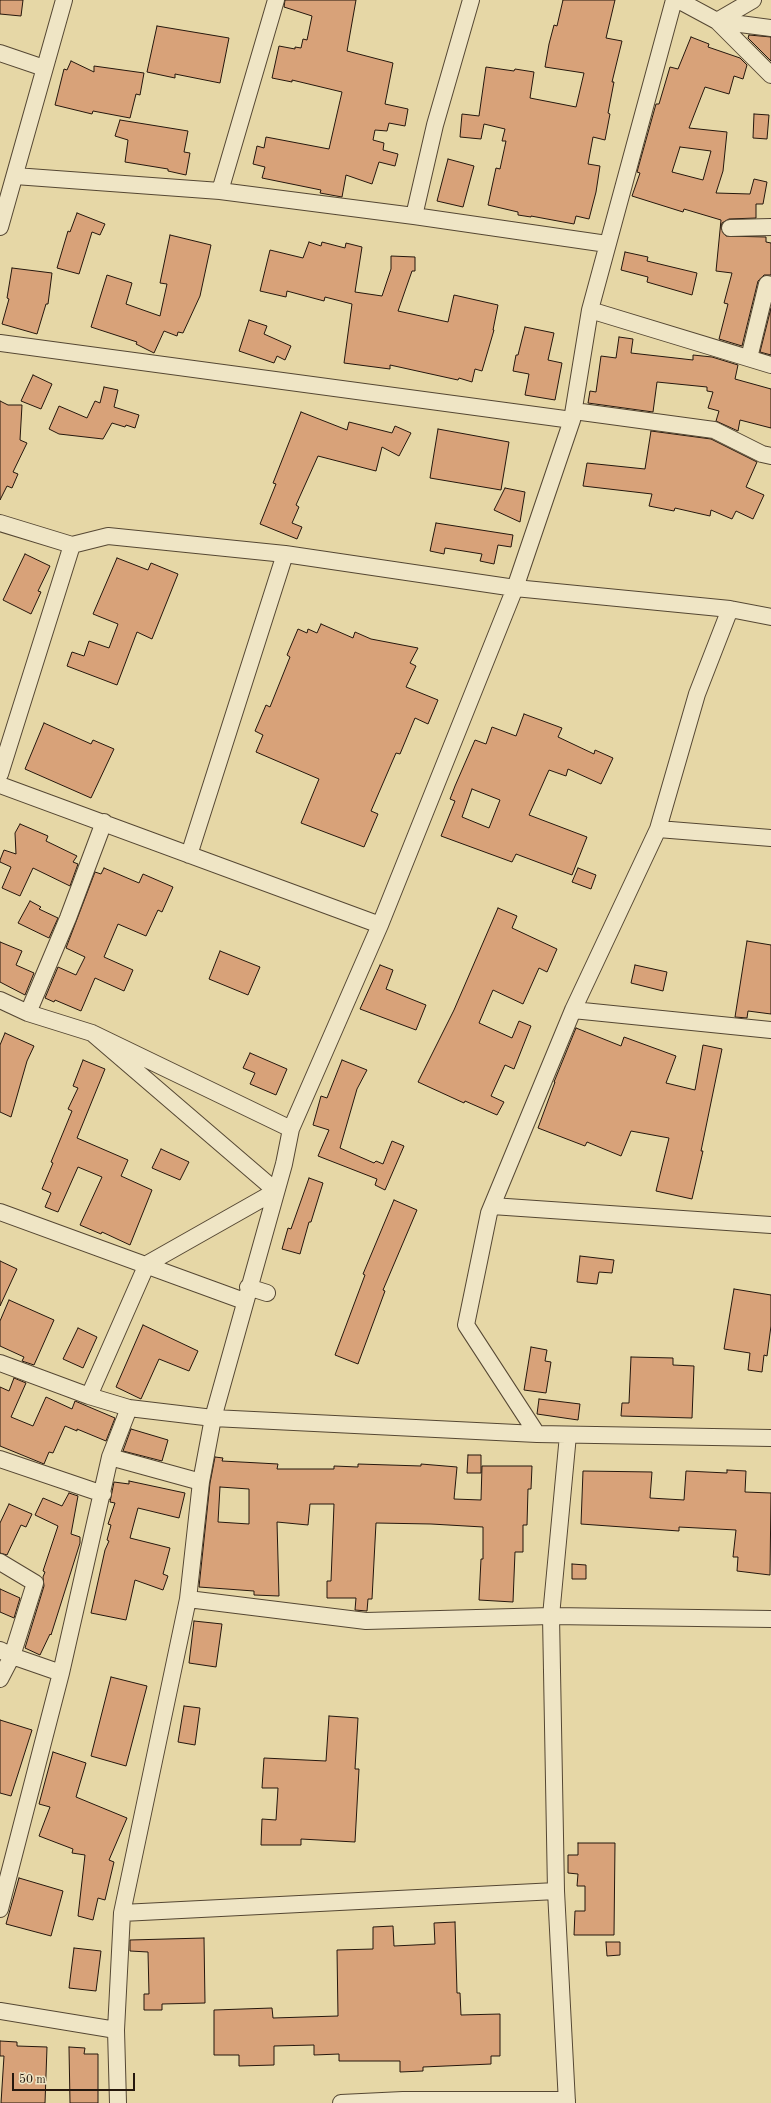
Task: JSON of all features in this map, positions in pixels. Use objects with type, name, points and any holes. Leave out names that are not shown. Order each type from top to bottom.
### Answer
[{"type":"street","points":[[0,227],[64,0]]},
{"type":"street","points":[[220,192],[276,0]]},
{"type":"street","points":[[414,216],[435,125],[471,0]]},
{"type":"street","points":[[118,2103],[116,2030],[122,1913],[188,1599],[200,1482],[213,1418],[246,1294],[276,1191],[291,1129],[380,925],[515,588],[573,415],[590,310],[674,0]]},
{"type":"street","points":[[678,0],[717,21],[771,75]]},
{"type":"street","points":[[717,21],[753,0]]},
{"type":"street","points":[[717,21],[771,28]]},
{"type":"street","points":[[0,53],[44,68]]},
{"type":"street","points":[[15,176],[220,192],[414,216],[607,244]]},
{"type":"street","points":[[730,228],[771,227]]},
{"type":"street","points":[[749,358],[767,284],[771,285]]},
{"type":"street","points":[[590,310],[771,365]]},
{"type":"street","points":[[0,343],[573,415],[714,430],[762,454],[771,456]]},
{"type":"street","points":[[0,523],[72,545],[108,536],[285,554],[515,588],[730,609],[771,617]]},
{"type":"street","points":[[0,774],[72,545]]},
{"type":"street","points":[[189,855],[285,554]]},
{"type":"street","points":[[536,1434],[466,1325],[489,1213],[573,1010],[658,829],[697,694],[730,609]]},
{"type":"street","points":[[0,785],[104,822],[380,925]]},
{"type":"street","points":[[28,1013],[68,918],[104,822]]},
{"type":"street","points":[[658,829],[771,838]]},
{"type":"street","points":[[0,1000],[28,1013],[92,1033],[291,1129]]},
{"type":"street","points":[[573,1010],[771,1030]]},
{"type":"street","points":[[92,1033],[276,1191]]},
{"type":"street","points":[[88,1396],[147,1264],[276,1191]]},
{"type":"street","points":[[492,1206],[771,1225]]},
{"type":"street","points":[[0,1212],[147,1264],[246,1294],[267,1293]]},
{"type":"street","points":[[0,1363],[88,1396],[129,1408],[213,1418],[536,1434],[771,1438]]},
{"type":"street","points":[[0,1909],[61,1673],[103,1494],[110,1457],[129,1408]]},
{"type":"street","points":[[341,2103],[403,2100],[567,2101],[556,1892],[551,1616],[568,1435]]},
{"type":"street","points":[[110,1457],[200,1482]]},
{"type":"street","points":[[0,1459],[103,1494]]},
{"type":"street","points":[[0,1562],[35,1583],[6,1653],[0,1679]]},
{"type":"street","points":[[188,1599],[366,1621],[551,1616],[771,1619]]},
{"type":"street","points":[[6,1653],[61,1673]]},
{"type":"street","points":[[122,1913],[556,1892]]},
{"type":"street","points":[[0,2011],[116,2030]]},
{"type":"building","points":[[0,0],[23,0],[21,16],[0,14]]},
{"type":"building","points":[[285,0],[356,0],[347,51],[393,63],[385,104],[408,109],[405,126],[389,123],[387,131],[375,130],[373,140],[384,143],[383,150],[398,154],[395,166],[379,162],[372,184],[346,175],[342,197],[320,193],[321,190],[262,178],[265,167],[253,164],[257,146],[264,148],[266,137],[329,149],[342,92],[292,80],[292,82],[272,78],[279,46],[295,49],[295,47],[301,48],[303,39],[307,40],[312,16],[284,7]]},
{"type":"building","points":[[563,0],[615,0],[606,38],[622,41],[612,82],[614,82],[605,140],[593,137],[588,164],[600,166],[596,192],[589,219],[576,216],[574,224],[518,215],[518,212],[488,205],[496,168],[500,169],[506,141],[502,141],[505,129],[484,124],[481,139],[460,137],[462,114],[479,116],[486,67],[534,72],[530,98],[576,107],[584,73],[545,67],[554,25],[557,26]]},
{"type":"building","points":[[157,26],[229,38],[220,83],[175,74],[175,78],[147,72]]},
{"type":"building","points":[[749,35],[771,37],[771,61],[748,38]]},
{"type":"building","points":[[691,37],[709,44],[708,47],[740,58],[747,65],[743,79],[734,76],[729,94],[705,87],[689,128],[727,132],[723,171],[716,193],[750,194],[754,179],[767,182],[763,204],[756,204],[756,218],[729,219],[722,223],[721,228],[726,236],[766,237],[766,242],[771,243],[771,275],[764,275],[758,281],[742,346],[719,339],[728,304],[724,303],[732,273],[716,271],[721,220],[684,209],[683,212],[632,196],[640,173],[637,172],[656,104],[659,104],[670,67],[678,69]],"holes":[[[680,147],[711,151],[703,180],[672,172]]]},
{"type":"building","points":[[71,61],[94,72],[94,66],[144,73],[140,95],[136,94],[130,118],[93,111],[92,114],[55,105],[64,69],[67,70]]},
{"type":"building","points":[[754,114],[769,115],[767,139],[753,138]]},
{"type":"building","points":[[120,120],[188,131],[184,152],[190,153],[186,175],[168,171],[168,169],[125,162],[128,140],[115,136]]},
{"type":"building","points":[[448,159],[474,166],[463,207],[437,201]]},
{"type":"building","points":[[77,213],[105,224],[100,235],[92,232],[79,274],[57,268],[68,231],[70,232]]},
{"type":"building","points":[[170,235],[211,245],[200,296],[183,333],[178,332],[177,336],[164,331],[154,353],[136,344],[137,342],[91,327],[107,275],[132,283],[126,304],[160,316],[167,284],[160,283]]},
{"type":"building","points":[[309,242],[321,246],[322,242],[345,248],[346,243],[362,247],[355,292],[382,296],[391,269],[391,256],[415,257],[415,271],[412,271],[398,311],[448,322],[454,295],[498,305],[494,330],[482,371],[475,369],[472,382],[459,378],[458,380],[390,365],[390,369],[344,363],[352,304],[325,297],[324,301],[287,291],[286,297],[260,291],[270,250],[303,258]]},
{"type":"building","points":[[625,252],[648,257],[647,261],[697,273],[692,295],[647,282],[648,277],[621,270]]},
{"type":"building","points":[[12,268],[52,273],[48,304],[46,304],[37,334],[2,324],[9,299],[7,298]]},
{"type":"building","points":[[771,308],[771,355],[760,352]]},
{"type":"building","points":[[249,320],[267,326],[264,334],[291,346],[285,360],[277,356],[274,363],[239,351]]},
{"type":"building","points":[[525,327],[554,333],[548,360],[562,363],[555,400],[525,395],[529,374],[513,371],[516,355],[518,355]]},
{"type":"building","points":[[619,337],[633,339],[631,353],[693,360],[693,355],[712,357],[738,365],[735,379],[771,389],[771,428],[740,420],[738,431],[716,421],[719,411],[708,408],[713,392],[707,391],[707,387],[657,382],[653,412],[588,403],[590,391],[596,392],[601,356],[616,358]]},
{"type":"building","points":[[33,375],[52,384],[41,409],[21,401]]},
{"type":"building","points":[[104,387],[118,390],[114,407],[139,415],[135,428],[112,423],[103,439],[59,434],[49,429],[59,406],[87,418],[95,401],[100,403]]},
{"type":"building","points":[[0,401],[8,405],[22,405],[20,440],[27,443],[13,472],[18,474],[12,488],[7,486],[0,500]]},
{"type":"building","points":[[301,412],[347,430],[349,422],[392,433],[395,426],[411,433],[399,456],[382,447],[376,471],[318,456],[296,505],[299,507],[292,523],[302,527],[297,539],[260,524],[276,484],[273,483]]},
{"type":"building","points":[[438,429],[509,442],[501,490],[430,478]]},
{"type":"building","points":[[651,431],[711,439],[757,462],[746,487],[764,495],[753,519],[736,511],[732,519],[711,510],[710,516],[675,508],[674,511],[649,506],[652,494],[583,486],[587,463],[645,469]]},
{"type":"building","points":[[505,488],[525,492],[520,522],[494,510]]},
{"type":"building","points":[[436,523],[513,535],[511,547],[498,545],[494,564],[480,561],[482,554],[445,548],[444,554],[430,551]]},
{"type":"building","points":[[25,554],[50,566],[38,591],[41,592],[31,614],[3,600]]},
{"type":"building","points":[[117,558],[148,570],[151,563],[178,574],[152,639],[137,632],[117,685],[67,666],[72,652],[84,656],[89,641],[109,648],[118,624],[93,614]]},
{"type":"building","points":[[321,624],[353,638],[355,632],[371,639],[418,648],[410,663],[416,666],[406,687],[438,700],[428,724],[415,718],[400,754],[396,753],[371,811],[378,814],[364,847],[301,823],[319,779],[256,752],[263,735],[255,731],[266,705],[270,707],[290,657],[287,655],[298,629],[307,633],[308,629],[317,633]]},
{"type":"building","points":[[524,714],[562,728],[558,737],[594,754],[595,750],[613,758],[601,784],[568,769],[566,776],[549,770],[529,815],[587,837],[572,875],[516,854],[512,862],[441,836],[455,801],[450,799],[475,740],[486,744],[492,727],[516,736]],"holes":[[[472,789],[500,800],[489,828],[462,817]]]},
{"type":"building","points":[[44,723],[91,744],[93,740],[114,749],[91,798],[25,769]]},
{"type":"building","points":[[20,824],[48,836],[46,841],[77,856],[73,862],[78,864],[70,886],[33,868],[20,896],[2,888],[11,867],[0,862],[0,860],[4,850],[16,854],[15,833]]},
{"type":"building","points":[[104,868],[139,883],[143,874],[173,887],[162,912],[158,910],[146,936],[118,924],[104,957],[133,970],[124,991],[95,978],[81,1011],[55,1000],[54,1002],[45,998],[58,967],[76,975],[85,957],[66,948],[95,872],[101,874]]},
{"type":"building","points":[[578,868],[596,875],[591,889],[572,882]]},
{"type":"building","points":[[30,901],[41,907],[39,909],[58,918],[49,938],[18,923]]},
{"type":"building","points":[[498,908],[517,916],[512,928],[557,949],[547,972],[539,968],[523,1004],[493,990],[479,1023],[512,1038],[519,1021],[531,1026],[514,1069],[505,1065],[491,1096],[504,1102],[497,1115],[465,1101],[464,1103],[418,1082],[454,1010]]},
{"type":"building","points":[[747,941],[771,945],[771,1014],[748,1011],[747,1018],[735,1017]]},
{"type":"building","points":[[0,942],[22,951],[16,965],[34,973],[25,995],[0,982]]},
{"type":"building","points":[[220,951],[260,967],[248,995],[209,979]]},
{"type":"building","points":[[380,965],[393,970],[386,989],[426,1005],[416,1030],[360,1009]]},
{"type":"building","points":[[635,965],[667,972],[663,991],[631,983]]},
{"type":"building","points":[[576,1028],[621,1046],[624,1037],[676,1056],[666,1083],[695,1090],[703,1045],[722,1049],[701,1151],[703,1151],[692,1199],[656,1191],[669,1138],[631,1131],[621,1156],[587,1142],[585,1146],[538,1128],[554,1082]]},
{"type":"building","points":[[5,1033],[34,1046],[27,1061],[11,1117],[0,1112],[0,1045]]},
{"type":"building","points":[[250,1053],[287,1069],[276,1095],[250,1084],[255,1073],[243,1068]]},
{"type":"building","points":[[83,1060],[105,1069],[77,1138],[128,1160],[121,1176],[152,1190],[130,1245],[102,1232],[101,1234],[80,1225],[102,1177],[78,1167],[58,1212],[45,1207],[51,1193],[42,1189],[53,1163],[51,1162],[72,1111],[68,1109],[78,1088],[73,1086]]},
{"type":"building","points":[[342,1060],[367,1070],[357,1089],[340,1148],[374,1163],[376,1161],[383,1164],[392,1141],[404,1146],[385,1190],[375,1185],[377,1179],[318,1156],[329,1130],[313,1125],[321,1096],[327,1098]]},
{"type":"building","points":[[161,1149],[189,1162],[180,1180],[152,1168]]},
{"type":"building","points":[[309,1178],[323,1183],[311,1222],[309,1222],[300,1254],[282,1249],[288,1228],[291,1229]]},
{"type":"building","points":[[394,1200],[417,1210],[383,1290],[385,1291],[358,1364],[335,1355],[365,1275],[363,1274]]},
{"type":"building","points":[[580,1256],[614,1260],[612,1273],[599,1272],[597,1284],[577,1282]]},
{"type":"building","points":[[0,1261],[17,1269],[0,1306]]},
{"type":"building","points":[[734,1289],[771,1295],[771,1326],[767,1356],[764,1355],[762,1372],[748,1370],[750,1353],[724,1349]]},
{"type":"building","points":[[9,1300],[54,1320],[34,1365],[22,1361],[24,1357],[0,1346],[0,1321]]},
{"type":"building","points":[[143,1325],[198,1351],[189,1371],[159,1359],[141,1399],[116,1387]]},
{"type":"building","points":[[78,1328],[97,1337],[83,1368],[63,1359]]},
{"type":"building","points":[[531,1347],[547,1350],[545,1361],[551,1362],[546,1393],[524,1390]]},
{"type":"building","points":[[631,1357],[673,1358],[673,1365],[694,1366],[692,1418],[621,1416],[622,1403],[629,1403]]},
{"type":"building","points":[[14,1378],[26,1383],[11,1417],[33,1426],[46,1397],[72,1409],[75,1401],[115,1418],[106,1441],[77,1429],[77,1431],[65,1426],[53,1453],[49,1452],[44,1464],[0,1446],[0,1387],[9,1391]]},
{"type":"building","points":[[539,1399],[580,1404],[578,1420],[537,1414]]},
{"type":"building","points":[[131,1429],[168,1440],[162,1461],[123,1451]]},
{"type":"building","points":[[468,1455],[481,1455],[481,1473],[467,1473]]},
{"type":"building","points":[[215,1457],[223,1458],[222,1461],[278,1464],[277,1469],[334,1469],[334,1466],[358,1467],[358,1464],[421,1466],[421,1464],[457,1467],[454,1499],[481,1500],[482,1466],[532,1466],[531,1489],[528,1489],[527,1525],[523,1525],[523,1552],[515,1552],[513,1602],[479,1600],[481,1559],[483,1559],[483,1527],[431,1524],[376,1523],[372,1599],[368,1599],[367,1611],[355,1610],[356,1598],[327,1598],[327,1581],[331,1581],[334,1504],[310,1504],[308,1525],[277,1522],[279,1596],[254,1595],[254,1591],[199,1587],[210,1483]],"holes":[[[220,1487],[249,1489],[249,1524],[218,1522]]]},
{"type":"building","points":[[727,1470],[746,1471],[745,1492],[771,1493],[770,1575],[737,1571],[738,1557],[733,1557],[736,1530],[679,1527],[679,1531],[581,1524],[583,1471],[652,1472],[650,1498],[684,1500],[686,1471],[727,1473]]},
{"type":"building","points":[[129,1481],[185,1493],[179,1518],[138,1508],[130,1538],[170,1548],[163,1574],[168,1576],[163,1590],[135,1580],[126,1620],[91,1613],[105,1550],[109,1541],[107,1540],[111,1525],[108,1524],[115,1503],[110,1502],[114,1482],[129,1484]]},
{"type":"building","points":[[69,1493],[78,1496],[71,1534],[80,1537],[80,1543],[51,1635],[50,1634],[40,1655],[25,1648],[44,1586],[43,1577],[45,1572],[43,1571],[58,1526],[35,1515],[43,1498],[62,1506]]},
{"type":"building","points":[[9,1504],[32,1514],[26,1527],[21,1525],[7,1555],[0,1553],[0,1523]]},
{"type":"building","points":[[572,1564],[586,1565],[586,1579],[572,1579]]},
{"type":"building","points":[[0,1589],[20,1598],[14,1618],[0,1612]]},
{"type":"building","points":[[194,1621],[222,1624],[216,1667],[189,1663]]},
{"type":"building","points":[[111,1677],[147,1686],[126,1766],[91,1756]]},
{"type":"building","points":[[184,1706],[200,1708],[195,1745],[178,1742]]},
{"type":"building","points":[[329,1716],[358,1718],[355,1769],[359,1769],[355,1842],[301,1839],[301,1845],[261,1845],[262,1819],[276,1820],[278,1788],[262,1788],[264,1758],[326,1761]]},
{"type":"building","points":[[0,1720],[32,1730],[11,1796],[0,1793]]},
{"type":"building","points":[[53,1752],[86,1763],[76,1797],[127,1818],[109,1860],[114,1862],[105,1900],[98,1898],[93,1920],[78,1916],[85,1855],[72,1853],[73,1849],[39,1836],[50,1807],[39,1804]]},
{"type":"building","points":[[578,1843],[615,1843],[614,1935],[574,1935],[575,1911],[585,1911],[585,1886],[577,1886],[578,1874],[568,1873],[568,1855],[578,1855]]},
{"type":"building","points":[[19,1878],[63,1891],[51,1936],[6,1924]]},
{"type":"building","points":[[455,1922],[457,1993],[460,1993],[461,2015],[500,2014],[500,2056],[491,2056],[491,2064],[423,2067],[423,2071],[400,2072],[400,2061],[339,2061],[339,2054],[314,2055],[314,2045],[274,2046],[274,2065],[239,2066],[239,2055],[214,2055],[214,2010],[272,2008],[273,2018],[338,2016],[337,1950],[373,1949],[373,1927],[393,1926],[394,1946],[435,1944],[434,1923]]},
{"type":"building","points":[[204,1938],[205,2003],[162,2004],[162,2010],[144,2010],[144,1994],[149,1994],[148,1952],[130,1951],[130,1940]]},
{"type":"building","points":[[606,1942],[620,1942],[620,1955],[607,1956]]},
{"type":"building","points":[[74,1948],[101,1951],[96,1991],[69,1988]]},
{"type":"building","points":[[0,2041],[17,2042],[17,2046],[47,2047],[45,2103],[1,2103],[4,2056],[0,2056]]},
{"type":"building","points":[[69,2047],[85,2048],[84,2054],[98,2054],[98,2103],[70,2103]]}]
